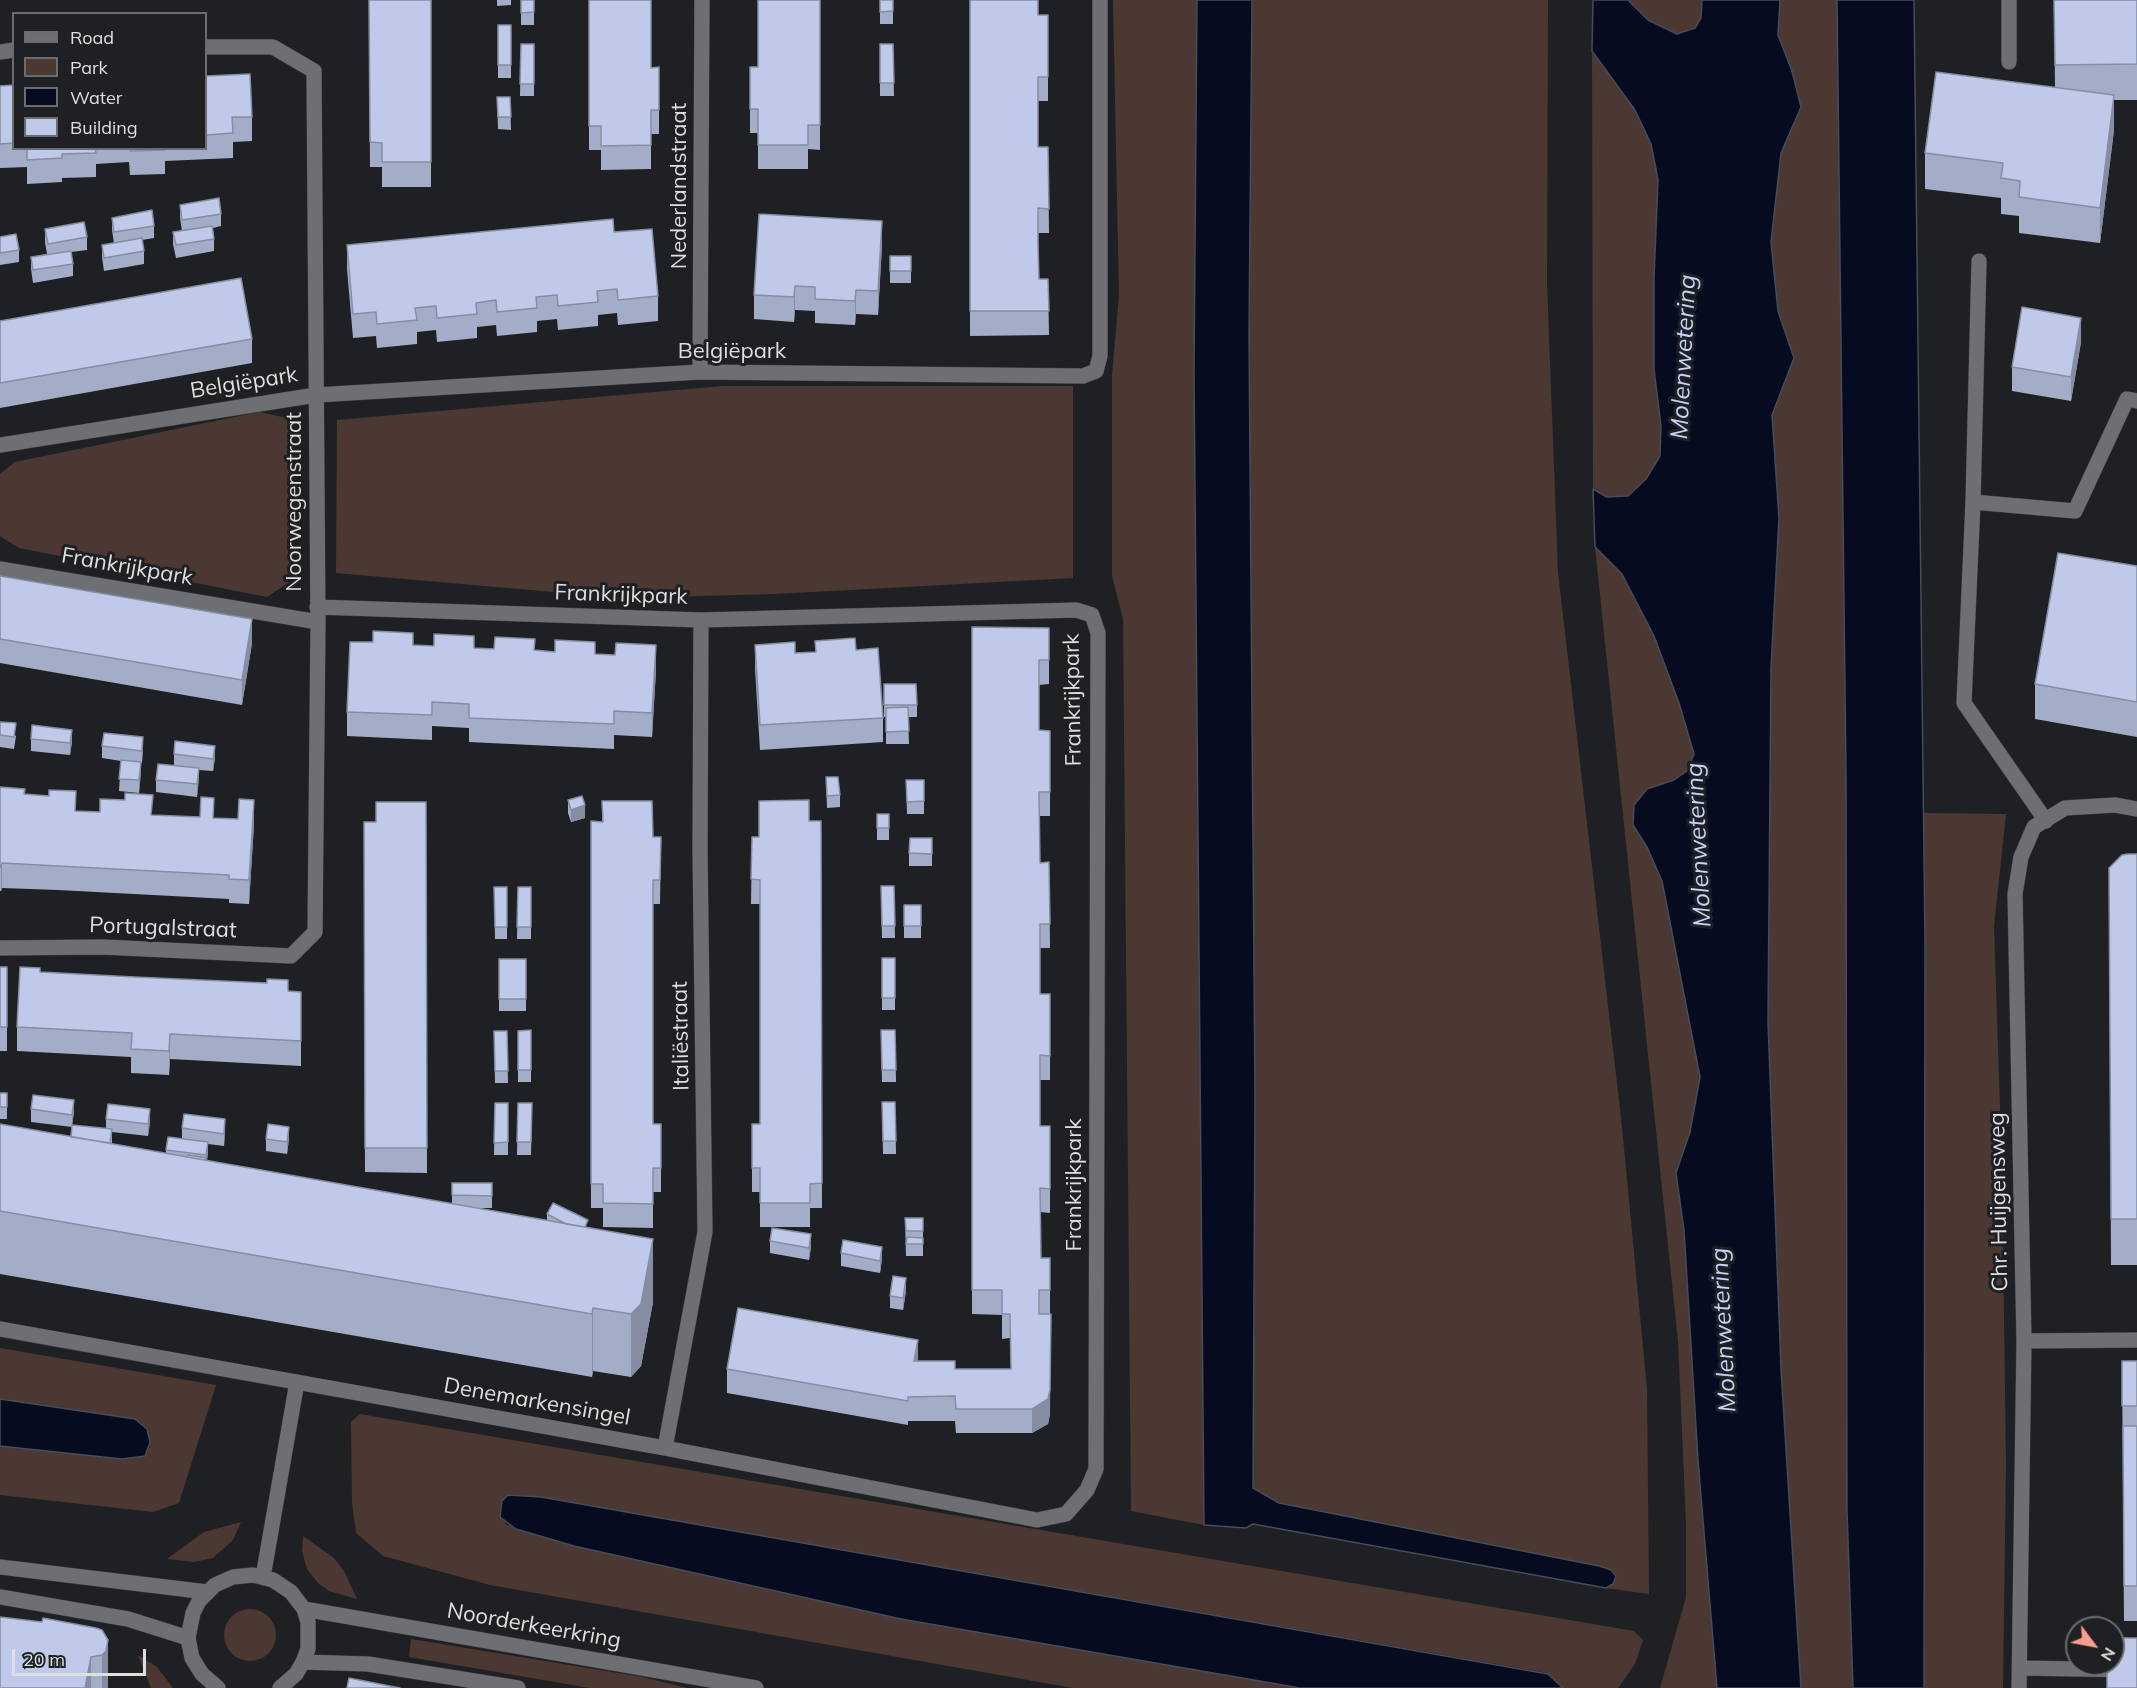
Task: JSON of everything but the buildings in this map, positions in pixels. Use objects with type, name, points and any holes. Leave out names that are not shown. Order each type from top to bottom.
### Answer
[{"type":"street","name":"Nederlandstraat","points":[[700,372],[702,0]]},
{"type":"street","name":"Belgiëpark","points":[[0,444],[316,395],[700,372],[1083,376],[1096,371],[1100,356],[1100,0]]},
{"type":"street","points":[[2009,0],[2009,62]]},
{"type":"street","name":"Noorwegenstraat","points":[[207,47],[273,47],[314,71],[317,615],[315,932]]},
{"type":"street","points":[[1979,261],[1973,502],[1964,703],[2046,821]]},
{"type":"street","points":[[1973,502],[2075,511],[2127,399],[2137,401]]},
{"type":"street","name":"Frankrijkpark","points":[[0,569],[317,615],[701,620],[1076,610],[1092,615],[1098,633],[1095,1469],[1087,1490],[1066,1514]]},
{"type":"street","name":"Italiëstraat","points":[[665,1448],[705,1232],[700,828],[701,620]]},
{"type":"street","name":"Chr. Huijgensweg","points":[[2019,1688],[2024,1341],[2015,894],[2021,857],[2034,827],[2065,808],[2115,805],[2137,809]]},
{"type":"street","name":"Portugalstraat","points":[[0,948],[103,947],[291,956],[315,932]]},
{"type":"street","name":"Denemarkensingel","points":[[0,1329],[665,1448],[1037,1520],[1066,1514]]},
{"type":"street","points":[[2024,1341],[2137,1340]]},
{"type":"street","points":[[263,1576],[297,1382]]},
{"type":"street","points":[[0,1567],[207,1592]]},
{"type":"street","points":[[218,1688],[196,1667],[188,1638],[193,1613],[207,1592],[233,1577],[263,1576],[291,1592],[304,1610],[309,1636],[303,1662],[296,1674],[280,1688]]},
{"type":"street","points":[[0,1597],[128,1619],[188,1638]]},
{"type":"street","name":"Noorderkeerkring","points":[[304,1610],[756,1688]]},
{"type":"street","points":[[303,1662],[368,1664],[518,1688]]},
{"type":"street","points":[[2020,1668],[2137,1670]]},
{"type":"green space","points":[[1113,0],[1197,0],[1194,372],[1204,1525],[1131,1511],[1123,619],[1112,576],[1112,375],[1119,295]]},
{"type":"green space","points":[[1252,0],[1548,0],[1547,283],[1558,572],[1622,1127],[1647,1389],[1649,1594],[1253,1524],[1255,1097],[1249,334]]},
{"type":"green space","points":[[1628,0],[1702,0],[1701,18],[1695,28],[1677,34],[1648,20]]},
{"type":"green space","points":[[1780,0],[1837,0],[1846,776],[1847,1510],[1853,1688],[1801,1688],[1781,1369],[1768,1022],[1771,668],[1779,518],[1772,415],[1794,358],[1778,311],[1771,242],[1781,153],[1801,107],[1792,71],[1778,35]]},
{"type":"green space","points":[[1592,51],[1635,110],[1651,144],[1658,180],[1654,278],[1654,369],[1661,426],[1660,456],[1646,479],[1628,496],[1607,497],[1593,489]]},
{"type":"green space","points":[[723,386],[1073,386],[1073,578],[775,594],[622,598],[336,573],[337,420]]},
{"type":"green space","points":[[259,412],[292,419],[291,581],[267,597],[19,548],[0,536],[0,474],[15,462]]},
{"type":"green space","points":[[1595,547],[1622,574],[1654,636],[1679,703],[1694,754],[1687,771],[1674,780],[1647,789],[1634,805],[1633,825],[1647,847],[1662,881],[1700,1077],[1690,1132],[1676,1173],[1684,1230],[1698,1460],[1717,1688],[1660,1688],[1686,1597],[1686,1523],[1678,1341]]},
{"type":"green space","points":[[1924,813],[2006,814],[1994,926],[2002,1167],[2006,1463],[2003,1688],[1924,1688]]},
{"type":"green space","points":[[0,1348],[216,1385],[179,1503],[153,1512],[0,1495],[0,1446],[122,1459],[135,1419],[0,1399]]},
{"type":"green space","points":[[360,1414],[1634,1631],[1643,1640],[1635,1664],[1618,1688],[1563,1688],[1548,1673],[541,1497],[508,1495],[505,1524],[574,1546],[901,1619],[1300,1688],[1073,1688],[490,1585],[383,1556],[356,1533],[352,1503],[351,1422]]},
{"type":"green space","points":[[241,1522],[233,1540],[213,1558],[194,1562],[167,1559],[204,1532]]},
{"type":"green space","points":[[303,1536],[334,1558],[344,1571],[357,1599],[329,1591],[318,1583],[307,1569],[302,1551]]},
{"type":"green space","points":[[245,1609],[255,1609],[269,1616],[276,1635],[269,1654],[255,1661],[245,1661],[235,1657],[228,1650],[224,1640],[224,1630],[228,1620],[235,1613]]},
{"type":"green space","points":[[411,1639],[643,1677],[687,1688],[590,1688],[409,1657]]},
{"type":"green space","points":[[138,1655],[157,1667],[173,1688],[151,1688]]},
{"type":"water","points":[[1197,0],[1252,0],[1249,334],[1255,1097],[1253,1488],[1279,1503],[1599,1566],[1611,1570],[1616,1576],[1613,1584],[1606,1588],[1253,1524],[1246,1528],[1204,1525],[1194,372]]},
{"type":"water","name":"Molenwetering","points":[[1593,0],[1628,0],[1648,20],[1677,34],[1695,28],[1701,18],[1702,0],[1780,0],[1778,35],[1792,71],[1801,107],[1781,153],[1771,242],[1778,311],[1794,358],[1772,415],[1779,518],[1771,668],[1768,1022],[1781,1369],[1801,1688],[1717,1688],[1698,1460],[1684,1230],[1676,1173],[1690,1132],[1700,1077],[1662,881],[1647,847],[1633,825],[1634,805],[1647,789],[1674,780],[1687,771],[1694,754],[1679,703],[1654,636],[1622,574],[1595,547],[1593,489],[1607,497],[1628,496],[1646,479],[1660,456],[1661,426],[1654,369],[1654,278],[1658,180],[1651,144],[1635,110],[1592,51]]},
{"type":"water","points":[[1837,0],[1914,0],[1925,943],[1924,1688],[1853,1688],[1847,1510],[1846,776]]},
{"type":"water","points":[[0,1399],[135,1419],[147,1429],[150,1442],[145,1456],[122,1459],[0,1446]]},
{"type":"water","points":[[508,1495],[541,1497],[1548,1674],[1563,1688],[1300,1688],[901,1619],[574,1546],[516,1529],[500,1517],[502,1501]]}]
